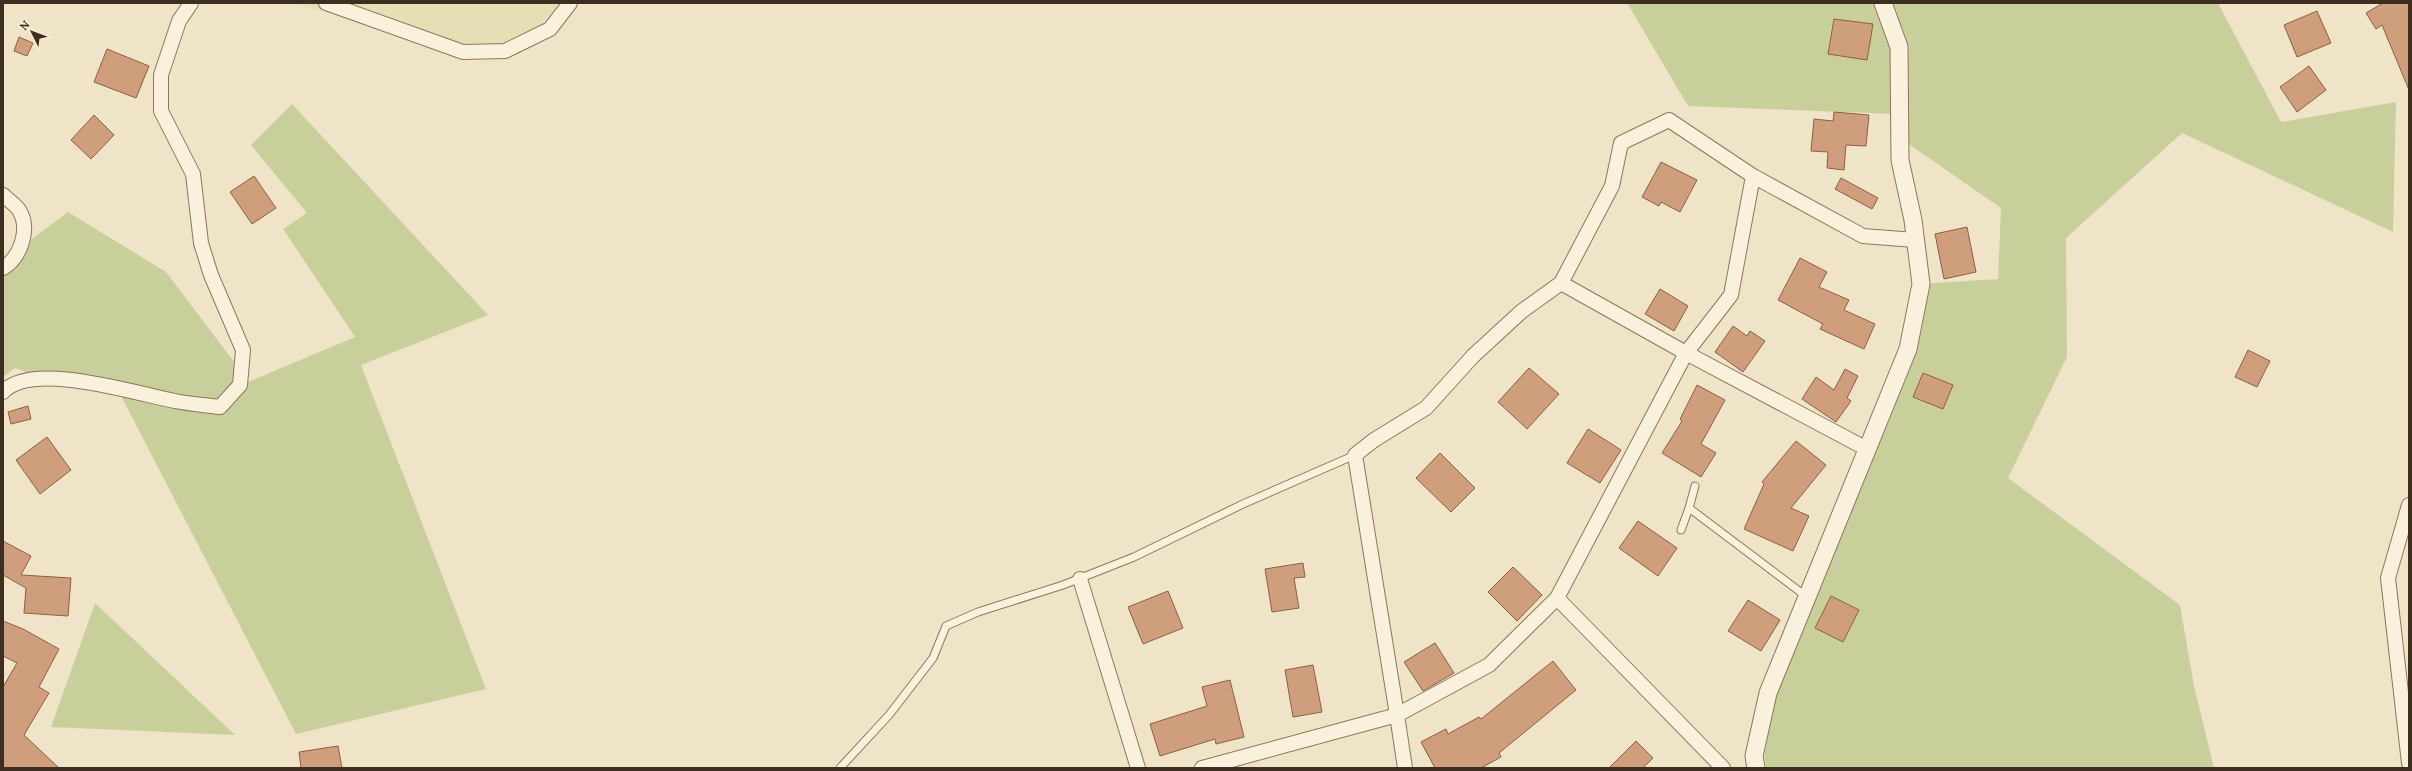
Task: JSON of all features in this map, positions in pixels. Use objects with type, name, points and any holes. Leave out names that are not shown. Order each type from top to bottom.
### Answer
[{"type":"street","points":[[3,392],[7,387],[41,378],[63,379],[84,381],[175,401],[220,407],[240,385],[243,350],[211,275],[201,243],[193,174],[161,111],[161,75],[179,21],[191,3]]},
{"type":"street","points":[[326,3],[463,52],[505,50],[550,29],[570,3]]},
{"type":"street","points":[[1756,768],[1754,756],[1768,693],[1908,349],[1921,284],[1915,240],[1900,160],[1899,47],[1884,3]]},
{"type":"street","points":[[1406,768],[1355,455],[1374,440],[1426,408],[1473,356],[1522,310],[1562,283],[1612,186],[1621,143],[1669,120],[1753,176],[1863,236],[1915,240]]},
{"type":"street","points":[[1202,768],[1397,715],[1489,666],[1557,598],[1686,353],[1731,295],[1753,176]]},
{"type":"street","points":[[3,195],[19,210],[24,227],[23,237],[13,262],[3,268]]},
{"type":"street","points":[[1562,283],[1686,353],[1867,449]]},
{"type":"street","points":[[2409,504],[2388,578],[2409,763]]},
{"type":"street","points":[[1080,579],[1138,768]]},
{"type":"street","points":[[1557,598],[1723,768]]},
{"type":"lane","points":[[840,768],[889,715],[933,658],[946,626],[978,612],[1080,579],[1134,557],[1243,504],[1355,455]]},
{"type":"lane","points":[[1681,530],[1690,508],[1695,486]]},
{"type":"lane","points":[[1690,508],[1807,597]]},
{"type":"shaded area","points":[[294,3],[562,3],[528,39],[463,52]]},
{"type":"green space","points":[[1627,3],[1883,3],[1891,58],[1886,3],[2218,3],[2281,122],[2396,102],[2393,232],[2182,133],[2066,238],[2067,357],[2008,478],[2180,605],[2194,686],[2214,768],[1766,768],[1761,727],[1908,349],[1921,284],[1998,279],[2001,208],[1900,138],[1897,114],[1688,106]]},
{"type":"green space","points":[[292,104],[488,315],[361,365],[486,689],[296,734],[119,392],[41,378],[15,368],[3,377],[3,261],[68,212],[166,272],[241,371],[241,385],[355,337],[283,229],[307,213],[251,145]]},
{"type":"green space","points":[[95,603],[235,735],[51,727]]},
{"type":"building","points":[[2383,3],[2409,3],[2409,90],[2382,25],[2376,29],[2366,13]]},
{"type":"building","points":[[2317,11],[2331,43],[2297,57],[2284,25]]},
{"type":"building","points":[[1834,19],[1873,24],[1867,60],[1828,54]]},
{"type":"building","points":[[19,37],[33,43],[27,56],[14,51]]},
{"type":"building","points":[[107,49],[149,66],[136,98],[94,82]]},
{"type":"building","points":[[2309,66],[2326,90],[2297,112],[2280,87]]},
{"type":"building","points":[[1834,112],[1869,115],[1866,146],[1846,145],[1844,170],[1827,168],[1828,152],[1811,151],[1814,119],[1833,121]]},
{"type":"building","points":[[94,115],[114,135],[91,159],[71,140]]},
{"type":"building","points":[[1661,162],[1697,180],[1680,212],[1661,202],[1659,206],[1642,197]]},
{"type":"building","points":[[254,176],[276,208],[252,224],[230,192]]},
{"type":"building","points":[[1841,178],[1878,198],[1872,209],[1835,189]]},
{"type":"building","points":[[1967,227],[1976,272],[1944,279],[1935,234]]},
{"type":"building","points":[[1800,258],[1827,272],[1819,287],[1849,300],[1844,310],[1875,324],[1864,349],[1820,329],[1823,324],[1778,300]]},
{"type":"building","points":[[1660,289],[1688,306],[1674,331],[1645,314]]},
{"type":"building","points":[[1733,326],[1747,336],[1750,331],[1765,341],[1743,372],[1715,352]]},
{"type":"building","points":[[2248,350],[2270,361],[2257,387],[2235,377]]},
{"type":"building","points":[[1529,368],[1559,394],[1527,429],[1498,402]]},
{"type":"building","points":[[1845,369],[1858,376],[1847,398],[1851,401],[1836,422],[1802,399],[1816,377],[1834,390]]},
{"type":"building","points":[[1923,373],[1953,385],[1943,409],[1913,397]]},
{"type":"building","points":[[1697,385],[1725,400],[1701,444],[1716,453],[1701,477],[1662,453],[1682,421],[1680,419]]},
{"type":"building","points":[[28,406],[31,419],[11,424],[8,412]]},
{"type":"building","points":[[1588,429],[1621,450],[1600,483],[1567,463]]},
{"type":"building","points":[[47,437],[71,470],[40,494],[16,460]]},
{"type":"building","points":[[1796,441],[1826,465],[1791,508],[1809,516],[1793,551],[1744,529],[1764,484],[1762,482]]},
{"type":"building","points":[[1440,453],[1475,488],[1451,512],[1416,478]]},
{"type":"building","points":[[1638,521],[1677,548],[1658,576],[1619,548]]},
{"type":"building","points":[[3,541],[31,556],[21,575],[71,578],[68,616],[24,613],[26,588],[3,575]]},
{"type":"building","points":[[1303,563],[1305,577],[1294,578],[1299,608],[1272,612],[1265,569]]},
{"type":"building","points":[[1513,567],[1542,595],[1517,621],[1488,592]]},
{"type":"building","points":[[1168,591],[1183,628],[1143,644],[1128,607]]},
{"type":"building","points":[[1831,596],[1859,610],[1843,642],[1815,628]]},
{"type":"building","points":[[1748,600],[1780,620],[1761,651],[1728,631]]},
{"type":"building","points":[[3,621],[23,629],[59,649],[39,687],[49,693],[24,735],[59,768],[3,768],[3,687],[17,663],[3,656]]},
{"type":"building","points":[[1435,643],[1454,673],[1423,691],[1404,662]]},
{"type":"building","points":[[1553,661],[1576,690],[1499,753],[1501,757],[1481,768],[1435,768],[1421,742],[1446,729],[1448,734],[1479,717],[1481,719]]},
{"type":"building","points":[[1313,665],[1322,712],[1293,717],[1285,670]]},
{"type":"building","points":[[1230,680],[1244,737],[1216,744],[1215,739],[1160,756],[1150,724],[1207,706],[1202,687]]},
{"type":"building","points":[[1636,741],[1653,758],[1643,768],[1609,768]]},
{"type":"building","points":[[338,746],[342,768],[301,768],[299,752]]}]
